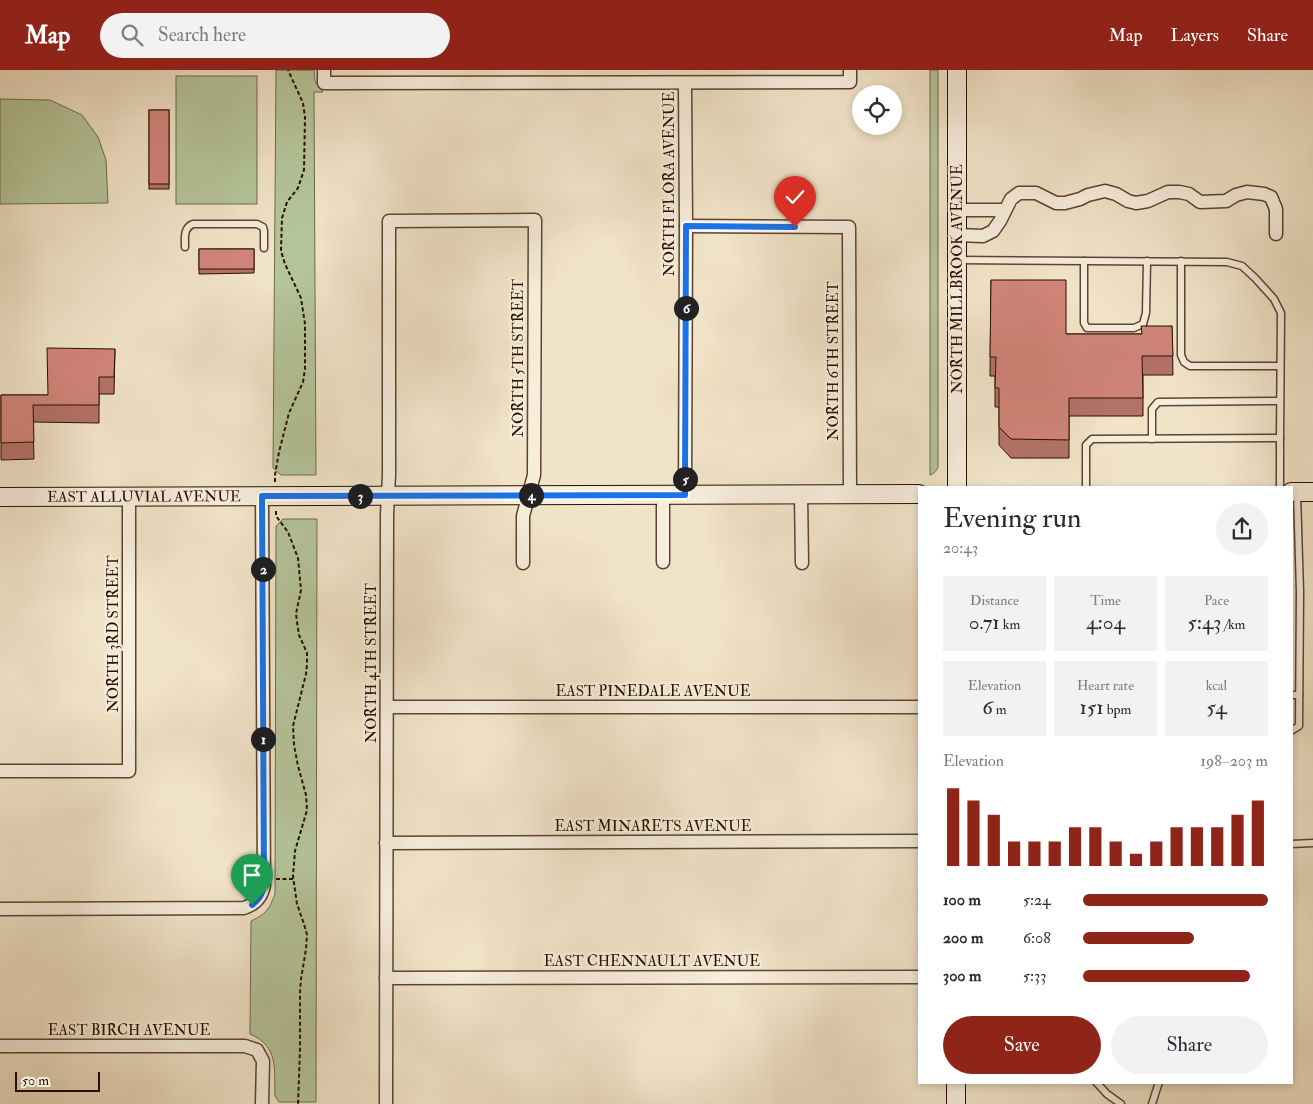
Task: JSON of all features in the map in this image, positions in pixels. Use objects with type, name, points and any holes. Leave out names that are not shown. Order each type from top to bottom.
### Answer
[{"type":"main road","name":"NORTH MILLBROOK AVENUE","points":[[957,70],[957,486]]},
{"type":"main road","name":"EAST ALLUVIAL AVENUE","points":[[0,497],[918,494]]},
{"type":"main road","points":[[956,1084],[956,1104]]},
{"type":"street","points":[[324,70],[324,83],[685,83],[850,76]]},
{"type":"street","name":"NORTH FLORA AVENUE","points":[[685,83],[685,495]]},
{"type":"street","points":[[957,235],[983,236],[993,231],[1011,199],[1019,193],[1036,193],[1056,203],[1065,203],[1105,191],[1136,203],[1148,202],[1168,192],[1189,194],[1200,202],[1226,201],[1236,195],[1247,192],[1264,194],[1271,197],[1276,209],[1276,234]]},
{"type":"street","points":[[957,210],[1005,210]]},
{"type":"street","name":"NORTH 4TH STREET","points":[[386,1104],[389,221],[534,220]]},
{"type":"street","name":"NORTH 5TH STREET","points":[[529,496],[534,474],[534,220]]},
{"type":"street","name":"NORTH 6TH STREET","points":[[686,226],[849,227],[850,494]]},
{"type":"street","points":[[663,495],[663,562]]},
{"type":"street","points":[[801,495],[802,563]]},
{"type":"street","name":"NORTH 3RD STREET","points":[[0,771],[129,771],[129,496]]},
{"type":"street","points":[[0,908],[244,908],[257,902],[262,894],[264,885],[262,496]]},
{"type":"street","points":[[523,563],[523,516],[529,496]]},
{"type":"street","name":"EAST PINEDALE AVENUE","points":[[387,707],[918,707]]},
{"type":"street","name":"EAST MINARETS AVENUE","points":[[386,843],[918,841]]},
{"type":"street","name":"EAST CHENNAULT AVENUE","points":[[386,978],[918,977]]},
{"type":"street","name":"EAST BIRCH AVENUE","points":[[0,1046],[245,1046],[257,1050],[262,1061],[262,1104]]},
{"type":"lane","points":[[185,248],[185,231],[188,226],[193,224],[257,224],[263,227],[264,248]]},
{"type":"lane","points":[[957,260],[1227,262],[1242,266],[1274,300],[1281,314],[1280,486]]},
{"type":"lane","points":[[1084,261],[1084,323],[1087,328],[1134,328],[1143,324],[1146,313],[1147,261]]},
{"type":"lane","points":[[1181,262],[1181,355],[1184,362],[1190,366],[1280,366]]},
{"type":"lane","points":[[1152,439],[1152,409],[1158,402],[1280,401]]},
{"type":"lane","points":[[1086,486],[1086,445],[1092,439],[1280,438]]},
{"type":"lane","points":[[1293,730],[1299,726],[1300,492]]},
{"type":"lane","points":[[1293,695],[1299,695]]},
{"type":"lane","points":[[1293,844],[1313,843]]},
{"type":"lane","points":[[1098,1084],[1107,1094],[1122,1104]]},
{"type":"lane","points":[[1152,1104],[1159,1084]]},
{"type":"path","points":[[275,475],[289,413],[303,382],[305,369],[305,324],[302,298],[285,264],[281,251],[282,218],[287,202],[298,188],[304,170],[305,117],[303,103],[288,70]]},
{"type":"path","points":[[276,516],[288,532],[298,558],[301,590],[296,614],[299,635],[307,653],[306,674],[293,726],[294,745],[306,795],[306,810],[295,851],[294,879],[297,904],[306,935],[300,993],[298,1104]]},
{"type":"path","points":[[274,879],[294,879]]},
{"type":"green space","points":[[276,70],[314,70],[315,81],[323,92],[314,92],[316,475],[281,475],[273,468]]},
{"type":"green space","points":[[930,70],[938,70],[938,466],[936,472],[930,475]]},
{"type":"green space","points":[[176,76],[257,76],[257,204],[176,204]]},
{"type":"green space","points":[[0,99],[50,100],[82,115],[98,137],[106,160],[108,203],[0,204]]},
{"type":"green space","points":[[283,519],[317,519],[316,1102],[279,1102],[275,1096],[274,1068],[270,1052],[266,1045],[250,1034],[251,921],[266,911],[275,894],[276,526]]},
{"type":"building","points":[[149,110],[169,110],[169,184],[149,184]]},
{"type":"building","points":[[199,249],[254,249],[254,269],[199,269]]},
{"type":"building","points":[[991,280],[1066,280],[1066,334],[1142,334],[1141,326],[1172,326],[1173,356],[1142,356],[1143,398],[1069,398],[1069,440],[1011,439],[999,427],[999,388],[995,388],[996,357],[990,357]]},
{"type":"building","points":[[47,348],[115,349],[114,377],[99,377],[99,405],[33,405],[34,442],[1,443],[1,395],[48,395]]},
{"type":"route","points":[[252,905],[257,902],[262,894],[264,885],[262,496],[685,495],[686,226],[795,227]]}]
